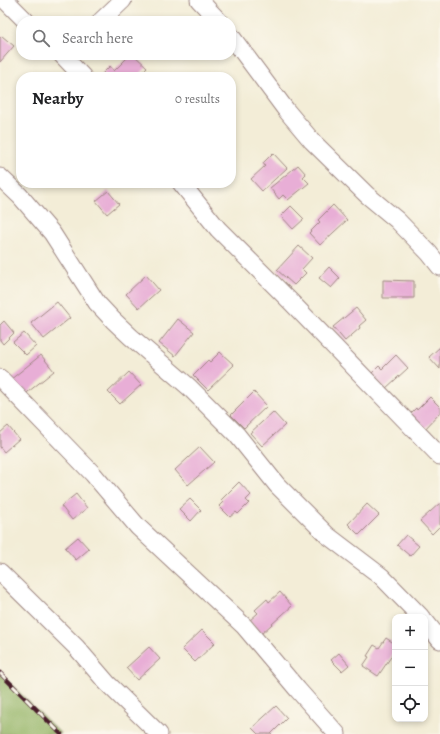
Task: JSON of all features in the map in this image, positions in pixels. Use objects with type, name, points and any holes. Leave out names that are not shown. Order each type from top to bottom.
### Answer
[{"type":"street","points":[[5,0],[21,16]]},
{"type":"street","points":[[106,16],[123,0]]},
{"type":"street","points":[[199,0],[214,16]]},
{"type":"street","points":[[236,43],[286,110],[312,141],[367,195],[435,251],[440,267]]},
{"type":"street","points":[[67,60],[78,72]]},
{"type":"street","points":[[0,177],[20,196],[52,233],[97,303],[113,320],[189,387],[237,435],[277,485],[322,530],[381,576],[418,614]]},
{"type":"street","points":[[185,188],[218,229],[440,456]]},
{"type":"street","points":[[0,378],[93,474],[138,527],[244,626],[337,734]]},
{"type":"street","points":[[0,572],[76,647],[107,683],[159,734]]},
{"type":"street","points":[[428,625],[440,640]]},
{"type":"green space","points":[[0,673],[61,734],[0,734]]},
{"type":"building","points":[[2,36],[14,46],[0,62],[0,38]]},
{"type":"building","points":[[125,60],[139,60],[147,67],[142,72],[104,72],[110,66],[114,71]]},
{"type":"building","points":[[273,153],[287,168],[262,191],[251,179],[265,166],[263,163]]},
{"type":"building","points":[[298,165],[306,174],[303,177],[309,183],[288,200],[283,195],[279,199],[270,188]]},
{"type":"building","points":[[108,191],[119,204],[107,214],[96,201]]},
{"type":"building","points":[[333,205],[347,220],[320,245],[309,233],[320,222],[318,220]]},
{"type":"building","points":[[291,206],[304,219],[293,229],[281,216]]},
{"type":"building","points":[[299,246],[312,258],[302,269],[306,273],[294,285],[277,270]]},
{"type":"building","points":[[329,267],[340,278],[331,288],[319,278]]},
{"type":"building","points":[[146,275],[159,290],[139,308],[126,294]]},
{"type":"building","points":[[383,280],[414,281],[414,298],[383,298]]},
{"type":"building","points":[[57,302],[70,318],[44,339],[31,323]]},
{"type":"building","points":[[356,308],[366,320],[359,326],[360,328],[345,341],[333,327]]},
{"type":"building","points":[[178,319],[194,332],[175,356],[159,343]]},
{"type":"building","points":[[4,321],[14,333],[3,344],[0,340],[0,325]]},
{"type":"building","points":[[24,333],[36,346],[26,355],[13,342]]},
{"type":"building","points":[[440,347],[440,369],[429,357]]},
{"type":"building","points":[[220,352],[234,365],[208,390],[193,375],[208,360],[210,362]]},
{"type":"building","points":[[41,355],[54,371],[23,396],[10,380]]},
{"type":"building","points":[[396,355],[408,368],[385,389],[371,374],[379,366],[382,369]]},
{"type":"building","points":[[129,372],[141,385],[120,404],[108,392]]},
{"type":"building","points":[[254,392],[267,406],[244,428],[231,415]]},
{"type":"building","points":[[430,397],[440,407],[440,413],[423,431],[408,416],[416,408],[417,410]]},
{"type":"building","points":[[273,412],[285,425],[262,446],[250,433]]},
{"type":"building","points":[[8,426],[19,439],[4,452],[0,447],[0,433]]},
{"type":"building","points":[[200,447],[214,462],[188,485],[175,470]]},
{"type":"building","points":[[239,482],[251,495],[246,500],[249,503],[238,514],[236,512],[230,517],[219,506],[223,502],[221,500]]},
{"type":"building","points":[[76,494],[87,508],[72,520],[61,506]]},
{"type":"building","points":[[190,499],[201,510],[191,521],[179,509]]},
{"type":"building","points":[[440,503],[440,526],[432,534],[420,521]]},
{"type":"building","points":[[367,504],[379,515],[359,535],[348,524]]},
{"type":"building","points":[[406,535],[419,546],[410,556],[397,545]]},
{"type":"building","points":[[78,537],[89,549],[76,560],[65,548]]},
{"type":"building","points":[[280,592],[292,606],[261,634],[249,621],[258,613],[255,610],[267,599],[269,602]]},
{"type":"building","points":[[202,630],[215,643],[195,662],[182,649]]},
{"type":"building","points":[[386,638],[392,642],[392,655],[378,676],[363,666],[374,645],[379,648]]},
{"type":"building","points":[[149,647],[160,659],[137,680],[126,668]]},
{"type":"building","points":[[339,653],[349,665],[342,671],[331,660]]},
{"type":"building","points":[[276,706],[287,718],[271,734],[258,734],[252,728]]},
{"type":"railway","points":[[0,673],[61,734]]}]
